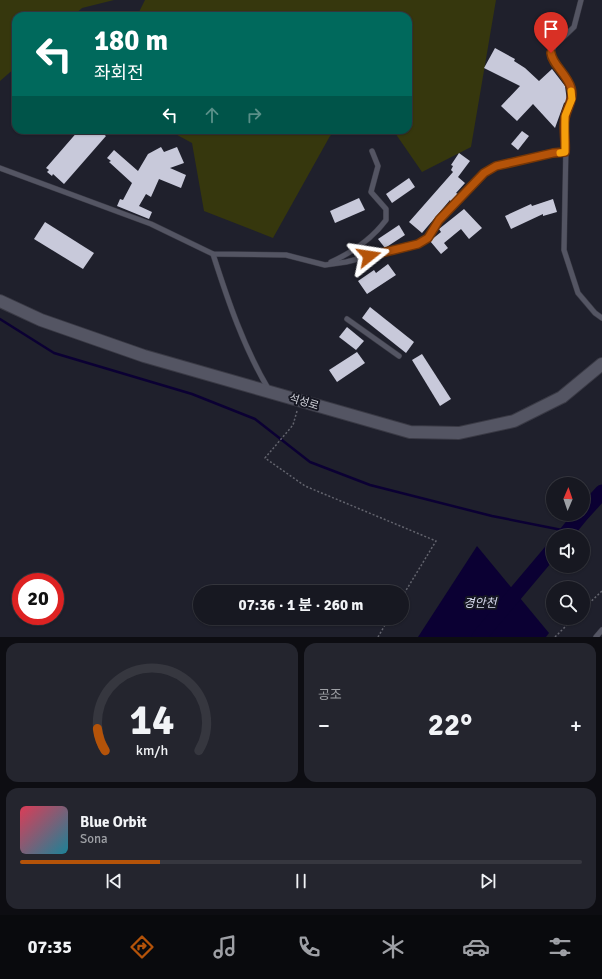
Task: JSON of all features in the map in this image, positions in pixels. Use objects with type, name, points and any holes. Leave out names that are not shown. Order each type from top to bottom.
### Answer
[{"type":"street","name":"석성로","points":[[0,301],[41,320],[144,356],[410,432],[459,433],[514,421],[562,397],[602,364]]},
{"type":"lane","points":[[581,0],[574,27],[554,46],[551,53],[552,58],[567,77],[571,89],[572,99],[565,116],[564,250],[578,293],[595,313],[602,318]]},
{"type":"lane","points":[[325,265],[347,255],[380,228],[386,220],[386,209],[371,192],[378,166],[372,151]]},
{"type":"lane","points":[[0,168],[150,224],[213,254],[286,255],[325,265],[346,262],[418,244],[428,238],[439,220],[484,173],[496,166],[553,153],[565,152]]},
{"type":"lane","points":[[213,254],[227,296],[255,365],[270,391]]},
{"type":"lane","points":[[347,318],[399,356]]},
{"type":"lane","points":[[596,637],[602,630]]},
{"type":"path","points":[[300,401],[293,425],[265,458],[305,486],[436,541],[409,585]]},
{"type":"path","points":[[590,603],[602,591]]},
{"type":"path","points":[[378,637],[385,625]]},
{"type":"path","points":[[555,637],[567,625]]},
{"type":"shaded area","points":[[0,0],[114,0],[82,8],[78,12],[12,12],[12,70],[0,81]]},
{"type":"shaded area","points":[[145,0],[496,0],[471,147],[422,172],[396,134],[412,134],[412,12],[139,12]]},
{"type":"shaded area","points":[[175,134],[332,134],[273,238],[204,211],[192,143]]},
{"type":"water","name":"경안천","points":[[477,546],[549,633],[546,637],[418,637]]},
{"type":"building","points":[[495,48],[515,59],[514,61],[525,68],[539,81],[552,69],[565,86],[567,101],[564,103],[555,128],[533,104],[517,121],[501,106],[520,86],[484,68]]},
{"type":"building","points":[[522,131],[529,136],[518,150],[511,144]]},
{"type":"building","points":[[76,134],[103,134],[106,136],[64,184],[53,174],[52,176],[47,172],[49,170],[46,168]]},
{"type":"building","points":[[161,147],[164,152],[177,147],[184,163],[170,168],[186,175],[181,188],[159,179],[151,197],[146,194],[139,206],[152,212],[149,219],[117,206],[120,199],[123,200],[132,183],[109,162],[111,161],[107,158],[114,150],[138,171],[148,154]]},
{"type":"building","points":[[459,153],[470,161],[458,177],[465,183],[456,193],[458,194],[451,202],[450,200],[422,233],[409,222],[453,172],[451,170],[453,166],[451,165]]},
{"type":"building","points":[[409,178],[415,187],[392,203],[386,194]]},
{"type":"building","points":[[359,198],[365,210],[335,223],[330,211]]},
{"type":"building","points":[[553,199],[557,212],[543,216],[543,214],[511,229],[505,216],[531,204],[532,206]]},
{"type":"building","points":[[464,209],[482,228],[469,239],[461,229],[444,243],[448,248],[441,254],[430,241],[441,232],[439,229]]},
{"type":"building","points":[[45,222],[94,253],[83,269],[34,239]]},
{"type":"building","points":[[399,225],[405,235],[385,248],[378,239]]},
{"type":"building","points":[[388,264],[396,275],[367,294],[358,281],[374,270],[376,273]]},
{"type":"building","points":[[370,307],[414,342],[406,353],[362,318]]},
{"type":"building","points":[[347,327],[364,341],[356,350],[339,337]]},
{"type":"building","points":[[357,352],[365,363],[337,382],[329,370]]},
{"type":"building","points":[[422,354],[451,399],[440,406],[412,360]]},
{"type":"waterway","points":[[0,319],[54,353],[192,394],[255,419],[310,462],[370,485],[492,516],[557,529]]},
{"type":"waterway","name":"경안천","points":[[590,505],[602,492]]},
{"type":"waterway","name":"경안천","points":[[570,529],[576,521]]},
{"type":"waterway","name":"경안천","points":[[479,637],[546,557]]},
{"type":"slow traffic","points":[[560,153],[565,152],[565,116],[572,99],[571,91]]},
{"type":"route","points":[[369,256],[418,244],[428,238],[439,220],[484,173],[496,166],[553,153],[565,152],[565,116],[572,99],[571,89],[567,77],[552,58],[551,53]]}]
